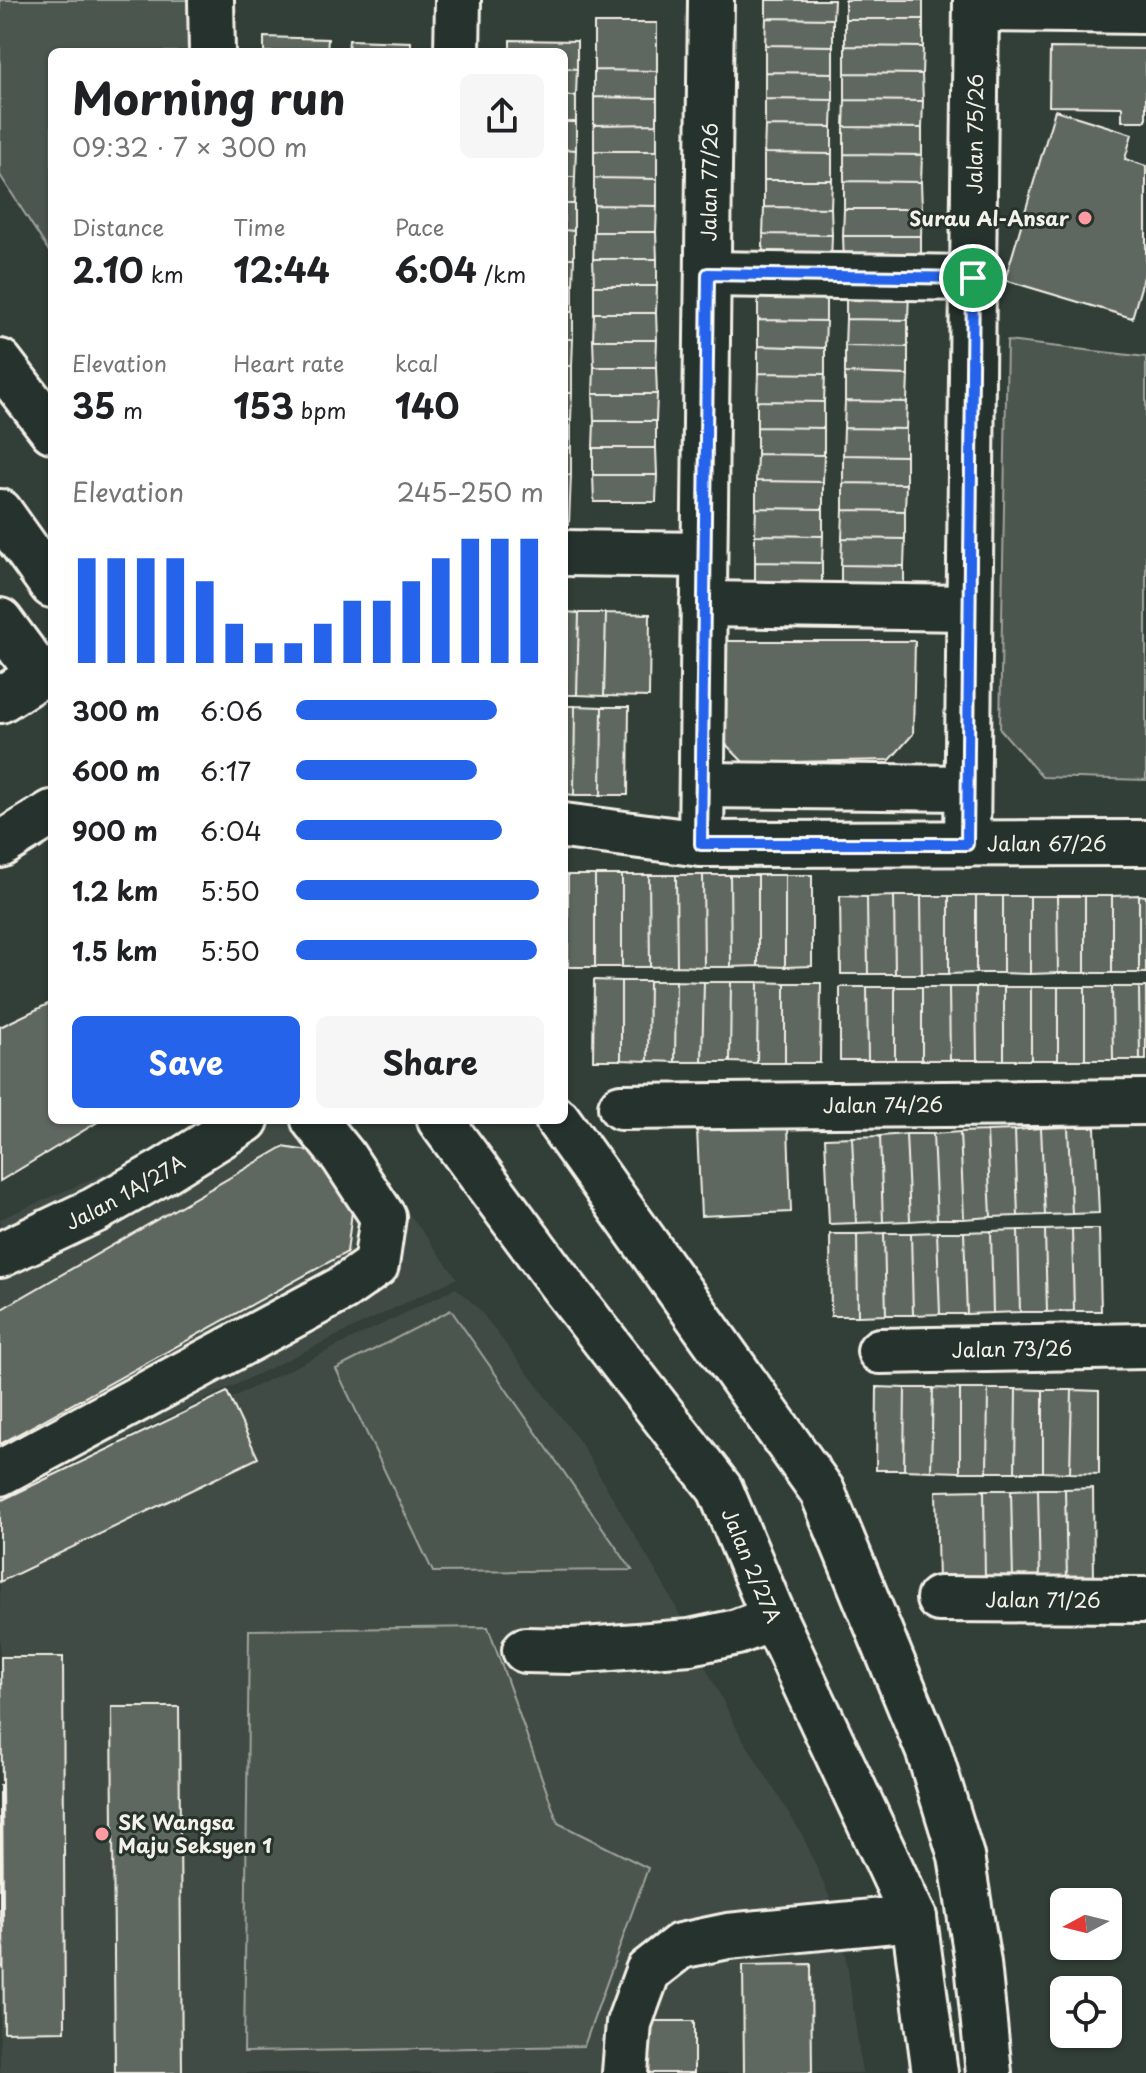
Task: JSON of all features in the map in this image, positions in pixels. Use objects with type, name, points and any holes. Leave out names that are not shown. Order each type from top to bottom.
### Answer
[{"type":"street","points":[[211,0],[212,48]]},
{"type":"street","points":[[457,48],[458,0]]},
{"type":"street","name":"Jalan 77/26","points":[[701,844],[711,0]]},
{"type":"street","points":[[976,4],[1146,11]]},
{"type":"street","name":"Jalan 75/26","points":[[967,844],[976,4]]},
{"type":"street","points":[[708,274],[973,278]]},
{"type":"street","points":[[0,362],[48,425]]},
{"type":"street","points":[[0,512],[48,579]]},
{"type":"street","points":[[568,553],[704,555]]},
{"type":"street","points":[[703,604],[969,608]]},
{"type":"street","points":[[0,621],[40,675],[0,700]]},
{"type":"street","points":[[702,785],[967,788]]},
{"type":"street","points":[[0,845],[48,815]]},
{"type":"street","name":"Jalan 67/26","points":[[568,827],[701,844],[1146,843]]},
{"type":"street","name":"Jalan 74/26","points":[[621,1107],[1146,1102]]},
{"type":"street","name":"Jalan 1A/27A","points":[[0,1255],[95,1210],[240,1124]]},
{"type":"street","points":[[0,1473],[342,1289],[376,1265],[383,1217],[343,1156],[317,1124]]},
{"type":"street","name":"Jalan 2/27A","points":[[443,1124],[558,1280],[720,1489],[756,1625],[914,1918],[935,2073]]},
{"type":"street","points":[[561,1124],[822,1491],[929,1752],[961,1856],[978,1963],[989,2073]]},
{"type":"street","name":"Jalan 73/26","points":[[880,1351],[1146,1346]]},
{"type":"street","name":"Jalan 71/26","points":[[939,1599],[1146,1600]]},
{"type":"street","points":[[525,1650],[571,1651],[690,1642],[756,1625]]},
{"type":"street","points":[[625,2073],[629,2023],[648,1971],[680,1946],[728,1936],[914,1918]]},
{"type":"shaded area","points":[[0,0],[202,0],[203,48],[48,48],[48,250],[0,175]]},
{"type":"shaded area","points":[[1007,341],[1146,357],[1146,780],[1042,777],[1000,729]]},
{"type":"shaded area","points":[[197,1124],[342,1124],[457,1278],[0,1498],[0,1219],[131,1162]]},
{"type":"shaded area","points":[[456,1288],[479,1309],[580,1442],[669,1594],[738,1731],[803,1836],[842,1926],[862,2073],[0,2073],[0,1511]]},
{"type":"shaded area","points":[[451,1310],[632,1570],[433,1572],[336,1369]]},
{"type":"shaded area","points":[[488,1627],[558,1823],[648,1868],[584,2046],[244,2052],[249,1630]]},
{"type":"building","points":[[766,0],[834,0],[833,19],[766,18]]},
{"type":"building","points":[[845,0],[923,0],[923,19],[845,19]]},
{"type":"building","points":[[766,18],[833,19],[833,46],[765,45]]},
{"type":"building","points":[[845,19],[923,19],[923,47],[845,46]]},
{"type":"building","points":[[594,23],[657,23],[657,71],[594,70]]},
{"type":"building","points":[[264,37],[328,39],[327,48],[264,48]]},
{"type":"building","points":[[349,40],[411,42],[411,48],[348,48]]},
{"type":"building","points":[[510,40],[577,41],[577,69],[568,68],[568,48],[510,48]]},
{"type":"building","points":[[765,45],[833,46],[833,73],[765,72]]},
{"type":"building","points":[[845,46],[923,47],[922,74],[845,73]]},
{"type":"building","points":[[1050,48],[1146,49],[1146,121],[1122,121],[1122,107],[1049,106]]},
{"type":"building","points":[[568,68],[577,69],[576,96],[568,96]]},
{"type":"building","points":[[594,70],[657,71],[657,98],[594,97]]},
{"type":"building","points":[[765,72],[833,73],[833,100],[765,99]]},
{"type":"building","points":[[845,73],[922,74],[923,101],[845,100]]},
{"type":"building","points":[[568,96],[576,96],[576,122],[568,122]]},
{"type":"building","points":[[594,97],[657,98],[657,124],[594,125]]},
{"type":"building","points":[[765,99],[833,100],[832,127],[765,126]]},
{"type":"building","points":[[845,100],[923,101],[922,128],[844,127]]},
{"type":"building","name":"Surau Al-Ansar","points":[[1055,110],[1132,134],[1125,159],[1146,166],[1146,270],[1132,318],[1005,280]]},
{"type":"building","points":[[568,122],[576,122],[576,150],[568,149]]},
{"type":"building","points":[[657,124],[657,151],[594,151],[594,125]]},
{"type":"building","points":[[765,126],[832,127],[832,154],[764,153]]},
{"type":"building","points":[[844,127],[922,128],[922,155],[844,154]]},
{"type":"building","points":[[568,149],[576,150],[575,177],[568,177]]},
{"type":"building","points":[[594,151],[657,151],[657,179],[594,178]]},
{"type":"building","points":[[764,153],[832,154],[832,180],[764,180]]},
{"type":"building","points":[[844,154],[922,155],[921,182],[844,181]]},
{"type":"building","points":[[568,177],[575,177],[574,204],[568,204]]},
{"type":"building","points":[[594,178],[657,179],[657,206],[594,205]]},
{"type":"building","points":[[764,180],[832,180],[831,208],[764,207]]},
{"type":"building","points":[[844,181],[921,182],[922,209],[844,209]]},
{"type":"building","points":[[568,204],[574,204],[574,231],[568,230]]},
{"type":"building","points":[[594,205],[657,206],[656,232],[594,232]]},
{"type":"building","points":[[764,207],[831,208],[832,235],[763,234]]},
{"type":"building","points":[[844,209],[922,209],[921,236],[843,236]]},
{"type":"building","points":[[568,230],[574,231],[574,258],[568,258]]},
{"type":"building","points":[[594,232],[656,232],[657,259],[593,259]]},
{"type":"building","points":[[763,234],[832,235],[831,262],[763,261]]},
{"type":"building","points":[[843,236],[921,236],[921,263],[844,263]]},
{"type":"building","points":[[568,258],[574,258],[573,285],[568,285]]},
{"type":"building","points":[[593,259],[657,259],[657,286],[594,286]]},
{"type":"building","points":[[568,285],[573,285],[573,312],[568,312]]},
{"type":"building","points":[[594,286],[657,286],[656,313],[594,313]]},
{"type":"building","points":[[846,291],[909,292],[908,320],[846,319]]},
{"type":"building","points":[[758,293],[826,293],[826,321],[758,320]]},
{"type":"building","points":[[568,312],[573,312],[573,339],[568,339]]},
{"type":"building","points":[[594,313],[656,313],[657,340],[593,340]]},
{"type":"building","points":[[846,319],[908,320],[908,347],[845,346]]},
{"type":"building","points":[[758,320],[826,321],[825,348],[758,346]]},
{"type":"building","points":[[568,339],[573,339],[572,366],[568,366]]},
{"type":"building","points":[[593,340],[657,340],[656,367],[594,367]]},
{"type":"building","points":[[758,346],[825,348],[825,374],[758,373]]},
{"type":"building","points":[[845,346],[908,347],[908,375],[845,373]]},
{"type":"building","points":[[568,366],[572,366],[572,393],[568,393]]},
{"type":"building","points":[[594,367],[656,367],[657,394],[593,394]]},
{"type":"building","points":[[758,373],[825,374],[824,402],[757,401]]},
{"type":"building","points":[[845,373],[908,375],[907,402],[845,401]]},
{"type":"building","points":[[568,393],[572,393],[571,420],[568,420]]},
{"type":"building","points":[[593,394],[657,394],[656,421],[594,421]]},
{"type":"building","points":[[757,401],[824,402],[824,428],[757,427]]},
{"type":"building","points":[[845,401],[907,402],[906,429],[844,428]]},
{"type":"building","points":[[568,420],[571,420],[571,448],[568,448]]},
{"type":"building","points":[[594,421],[656,421],[656,448],[593,448]]},
{"type":"building","points":[[757,427],[824,428],[824,455],[757,454]]},
{"type":"building","points":[[844,428],[906,429],[906,456],[843,455]]},
{"type":"building","points":[[568,448],[571,448],[571,475],[568,475]]},
{"type":"building","points":[[593,448],[656,448],[657,475],[593,475]]},
{"type":"building","points":[[757,454],[824,455],[823,482],[756,481]]},
{"type":"building","points":[[843,455],[906,456],[906,484],[843,483]]},
{"type":"building","points":[[568,475],[571,475],[569,524]]},
{"type":"building","points":[[593,475],[657,475],[656,502],[594,502]]},
{"type":"building","points":[[756,481],[823,482],[823,509],[756,508]]},
{"type":"building","points":[[843,483],[906,484],[905,511],[843,510]]},
{"type":"building","points":[[756,508],[823,509],[823,536],[755,535]]},
{"type":"building","points":[[843,510],[905,511],[905,539],[842,538]]},
{"type":"building","points":[[755,535],[823,536],[822,563],[755,562]]},
{"type":"building","points":[[842,538],[905,539],[904,566],[841,565]]},
{"type":"building","points":[[755,562],[822,563],[822,590],[755,588]]},
{"type":"building","points":[[841,565],[904,566],[904,594],[841,592]]},
{"type":"building","points":[[568,612],[579,613],[577,695],[568,695]]},
{"type":"building","points":[[579,613],[606,613],[604,696],[577,695]]},
{"type":"building","points":[[606,613],[650,614],[649,697],[604,696]]},
{"type":"building","points":[[714,641],[915,641],[913,734],[890,760],[744,763],[714,732]]},
{"type":"building","points":[[568,706],[575,706],[574,795],[568,794]]},
{"type":"building","points":[[575,706],[602,707],[601,795],[574,795]]},
{"type":"building","points":[[602,707],[629,707],[628,795],[601,795]]},
{"type":"building","points":[[568,875],[595,875],[595,967],[568,967]]},
{"type":"building","points":[[595,875],[622,875],[622,967],[595,967]]},
{"type":"building","points":[[622,875],[649,875],[650,967],[622,967]]},
{"type":"building","points":[[649,875],[676,875],[677,966],[650,967]]},
{"type":"building","points":[[676,875],[703,875],[704,967],[677,966]]},
{"type":"building","points":[[703,875],[730,875],[731,967],[704,967]]},
{"type":"building","points":[[730,875],[758,875],[758,966],[731,967]]},
{"type":"building","points":[[758,875],[785,875],[785,967],[758,966]]},
{"type":"building","points":[[785,875],[812,875],[812,966],[785,967]]},
{"type":"building","points":[[1139,895],[1139,973],[1112,973],[1112,896]]},
{"type":"building","points":[[1139,895],[1146,896],[1146,973],[1139,973]]},
{"type":"building","points":[[840,896],[867,897],[868,974],[841,974]]},
{"type":"building","points":[[894,896],[895,974],[868,974],[867,897]]},
{"type":"building","points":[[894,896],[921,896],[922,974],[895,974]]},
{"type":"building","points":[[921,896],[949,896],[949,974],[922,974]]},
{"type":"building","points":[[949,896],[976,896],[976,973],[949,974]]},
{"type":"building","points":[[976,896],[1003,896],[1003,973],[976,973]]},
{"type":"building","points":[[1003,896],[1030,896],[1030,974],[1003,973]]},
{"type":"building","points":[[1030,896],[1057,896],[1058,973],[1030,974]]},
{"type":"building","points":[[1057,896],[1085,896],[1085,973],[1058,973]]},
{"type":"building","points":[[1085,896],[1112,896],[1112,973],[1085,973]]},
{"type":"building","points":[[594,980],[621,981],[621,1060],[593,1060]]},
{"type":"building","points":[[621,981],[649,981],[648,1061],[621,1060]]},
{"type":"building","points":[[649,981],[676,981],[675,1062],[648,1061]]},
{"type":"building","points":[[676,981],[704,982],[702,1062],[675,1062]]},
{"type":"building","points":[[704,982],[731,982],[730,1062],[702,1062]]},
{"type":"building","points":[[731,982],[758,982],[757,1063],[730,1062]]},
{"type":"building","points":[[758,982],[785,983],[785,1063],[757,1063]]},
{"type":"building","points":[[785,983],[821,983],[820,1063],[785,1063]]},
{"type":"building","points":[[840,987],[867,987],[868,1060],[840,1060]]},
{"type":"building","points":[[867,987],[895,987],[895,1060],[868,1060]]},
{"type":"building","points":[[895,987],[922,987],[922,1060],[895,1060]]},
{"type":"building","points":[[922,987],[949,987],[950,1060],[922,1060]]},
{"type":"building","points":[[949,987],[976,987],[977,1060],[950,1060]]},
{"type":"building","points":[[976,987],[1004,987],[1004,1060],[977,1060]]},
{"type":"building","points":[[1004,987],[1031,987],[1031,1060],[1004,1060]]},
{"type":"building","points":[[1031,987],[1058,987],[1058,1060],[1031,1060]]},
{"type":"building","points":[[1058,987],[1085,987],[1085,1060],[1058,1060]]},
{"type":"building","points":[[1085,987],[1112,987],[1113,1060],[1085,1060]]},
{"type":"building","points":[[1112,987],[1139,987],[1140,1060],[1113,1060]]},
{"type":"building","points":[[1139,987],[1146,987],[1146,1060],[1140,1060]]},
{"type":"building","points":[[48,1004],[48,1124],[94,1124],[0,1181],[0,1027]]},
{"type":"building","points":[[788,1126],[791,1212],[701,1216],[697,1130]]},
{"type":"building","points":[[1068,1127],[1072,1214],[1045,1215],[1041,1128]]},
{"type":"building","points":[[1068,1127],[1095,1127],[1099,1213],[1072,1214]]},
{"type":"building","points":[[1041,1128],[1045,1215],[1018,1216],[1015,1130]]},
{"type":"building","points":[[1015,1130],[1018,1216],[991,1217],[987,1131]]},
{"type":"building","points":[[987,1131],[991,1217],[964,1219],[960,1132]]},
{"type":"building","points":[[960,1132],[964,1219],[937,1219],[933,1134]]},
{"type":"building","points":[[906,1134],[910,1221],[883,1222],[880,1136]]},
{"type":"building","points":[[906,1134],[933,1134],[937,1219],[910,1221]]},
{"type":"building","points":[[880,1136],[883,1222],[856,1223],[852,1137]]},
{"type":"building","points":[[852,1137],[856,1223],[829,1224],[825,1138]]},
{"type":"building","points":[[283,1147],[315,1152],[352,1211],[347,1252],[0,1444],[0,1310]]},
{"type":"building","points":[[1072,1229],[1099,1229],[1101,1311],[1074,1311]]},
{"type":"building","points":[[1072,1229],[1074,1311],[1047,1312],[1045,1230]]},
{"type":"building","points":[[1018,1230],[1045,1230],[1047,1312],[1020,1312]]},
{"type":"building","points":[[1018,1230],[1020,1312],[993,1313],[991,1231]]},
{"type":"building","points":[[991,1231],[993,1313],[967,1314],[964,1232]]},
{"type":"building","points":[[937,1232],[964,1232],[967,1314],[940,1314]]},
{"type":"building","points":[[937,1232],[940,1314],[913,1315],[911,1233]]},
{"type":"building","points":[[884,1233],[911,1233],[913,1315],[886,1315]]},
{"type":"building","points":[[884,1233],[886,1315],[858,1316],[857,1234]]},
{"type":"building","points":[[830,1234],[857,1234],[858,1316],[831,1316]]},
{"type":"building","points":[[877,1387],[905,1388],[904,1470],[876,1470]]},
{"type":"building","points":[[905,1388],[933,1388],[931,1471],[904,1470]]},
{"type":"building","points":[[933,1388],[960,1389],[960,1472],[931,1471]]},
{"type":"building","points":[[960,1389],[988,1389],[987,1472],[960,1472]]},
{"type":"building","points":[[988,1389],[1016,1389],[1015,1472],[987,1472]]},
{"type":"building","points":[[1016,1389],[1043,1390],[1043,1472],[1015,1472]]},
{"type":"building","points":[[1043,1390],[1072,1390],[1070,1473],[1043,1472]]},
{"type":"building","points":[[1072,1390],[1099,1391],[1099,1474],[1070,1473]]},
{"type":"building","points":[[227,1392],[258,1458],[0,1582],[0,1501]]},
{"type":"building","points":[[1093,1488],[1094,1580],[1067,1580],[1065,1489]]},
{"type":"building","points":[[1038,1489],[1065,1489],[1067,1580],[1040,1581]]},
{"type":"building","points":[[1038,1489],[1040,1581],[1013,1581],[1011,1490]]},
{"type":"building","points":[[984,1490],[1011,1490],[1013,1581],[985,1582]]},
{"type":"building","points":[[984,1490],[985,1582],[938,1583],[936,1491]]},
{"type":"building","points":[[1,1657],[63,1657],[65,2031],[4,2032]]},
{"type":"building","points":[[112,1707],[179,1707],[182,2073],[115,2073]]},
{"type":"building","points":[[0,1784],[3,1967],[0,1967]]},
{"type":"building","points":[[811,1964],[812,2073],[744,2073],[743,1965]]},
{"type":"building","points":[[635,2021],[694,2021],[694,2073],[636,2073]]},
{"type":"place","name":"Surau Al-Ansar","points":[[1085,218]]},
{"type":"place","name":"SK Wangsa Maju Seksyen 1","points":[[102,1834]]},
{"type":"route","points":[[708,274],[973,278],[967,844],[701,844],[708,274]]}]
